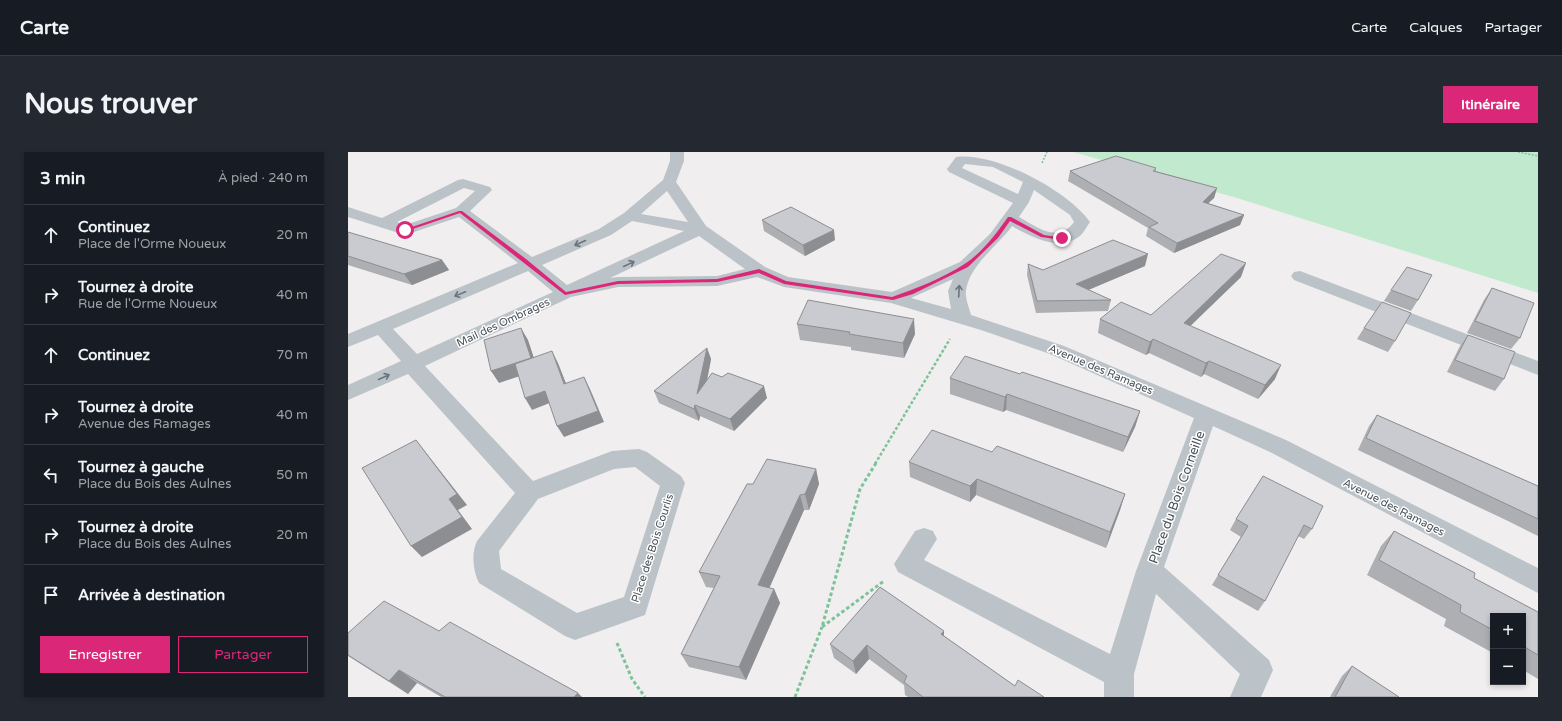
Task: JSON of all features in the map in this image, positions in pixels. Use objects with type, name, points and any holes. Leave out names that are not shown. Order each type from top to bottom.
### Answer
[{"type":"street","points":[[348,341],[531,265],[605,232],[629,216],[669,182],[677,161],[677,152]]},
{"type":"street","points":[[1010,218],[1043,236],[1062,238],[1077,231],[1082,222],[1075,212],[1032,181],[1007,166],[980,159],[961,160],[954,169],[1022,202]]},
{"type":"street","points":[[893,298],[911,292],[966,266],[996,237],[1022,202],[1032,181]]},
{"type":"street","name":"Avenue des Ramages","points":[[669,182],[700,229],[759,271],[784,282],[893,298],[962,318],[1057,350],[1278,446],[1538,581]]},
{"type":"street","points":[[348,212],[405,230],[461,212],[486,190],[463,183],[383,223]]},
{"type":"street","points":[[461,212],[565,293],[618,282],[717,280],[759,271]]},
{"type":"street","points":[[629,216],[700,229]]},
{"type":"street","name":"Mail des Ombrages","points":[[348,393],[700,229]]},
{"type":"street","points":[[962,318],[957,291],[966,266]]},
{"type":"street","points":[[1300,276],[1538,368]]},
{"type":"street","points":[[381,327],[414,363],[416,371],[529,492]]},
{"type":"street","name":"Place du Bois Corneille","points":[[1206,414],[1149,571],[1258,670],[1245,697]]},
{"type":"street","name":"Place des Bois Courlis","points":[[639,458],[673,483],[635,606],[575,627],[488,575],[486,550],[529,492],[612,460],[639,458]]},
{"type":"street","points":[[924,539],[907,564],[1119,686],[1149,571]]},
{"type":"path","points":[[1518,152],[1538,156]]},
{"type":"path","points":[[795,697],[822,627],[860,489],[962,318]]},
{"type":"path","points":[[822,627],[907,564]]},
{"type":"path","points":[[606,616],[632,679],[645,697]]},
{"type":"green space","points":[[1073,152],[1538,152],[1538,293],[1237,198]]},
{"type":"building","points":[[1116,156],[1156,168],[1153,171],[1217,188],[1203,202],[1244,215],[1177,243],[1149,227],[1158,223],[1070,171]]},
{"type":"building","points":[[791,207],[834,230],[803,245],[762,220]]},
{"type":"building","points":[[348,232],[442,260],[404,274],[348,256]]},
{"type":"building","points":[[1113,240],[1148,254],[1076,284],[1111,300],[1037,301],[1028,264],[1043,270]]},
{"type":"building","points":[[1221,254],[1246,263],[1184,323],[1281,365],[1265,385],[1209,361],[1206,363],[1153,339],[1150,342],[1100,319],[1121,302],[1151,315]]},
{"type":"building","points":[[1407,267],[1432,275],[1418,300],[1391,290]]},
{"type":"building","points":[[1492,288],[1534,303],[1520,338],[1475,321]]},
{"type":"building","points":[[808,300],[914,319],[903,343],[849,334],[850,332],[797,324]]},
{"type":"building","points":[[1382,302],[1411,313],[1395,341],[1364,328]]},
{"type":"building","points":[[521,328],[531,358],[491,371],[484,340]]},
{"type":"building","points":[[1468,335],[1515,352],[1504,379],[1455,360]]},
{"type":"building","points":[[707,348],[697,394],[712,373],[722,377],[728,373],[764,386],[730,419],[695,405],[694,409],[654,391]]},
{"type":"building","points":[[552,351],[564,384],[584,377],[598,411],[557,426],[545,391],[525,398],[515,364]]},
{"type":"building","points":[[965,356],[1020,374],[1022,372],[1140,411],[1128,437],[1007,394],[1005,397],[950,378]]},
{"type":"building","points":[[1377,415],[1538,486],[1538,519],[1366,438]]},
{"type":"building","points":[[932,430],[992,452],[997,446],[1125,494],[1110,532],[977,479],[970,486],[909,462]]},
{"type":"building","points":[[416,440],[457,494],[449,499],[462,517],[411,546],[362,468]]},
{"type":"building","points":[[767,459],[816,469],[805,494],[800,495],[758,585],[774,589],[739,667],[681,654],[720,576],[699,572],[747,484],[753,484]]},
{"type":"building","points":[[1263,476],[1323,506],[1312,529],[1304,525],[1265,601],[1218,575],[1248,526],[1236,519]]},
{"type":"building","points":[[1394,531],[1475,573],[1474,578],[1538,612],[1538,655],[1526,648],[1526,613],[1490,613],[1490,628],[1460,612],[1461,605],[1379,560]]},
{"type":"building","points":[[880,587],[944,631],[941,634],[1015,686],[1018,680],[1044,697],[923,697],[904,682],[907,676],[867,645],[853,661],[830,644]]},
{"type":"building","points":[[384,601],[439,631],[450,622],[578,693],[574,697],[445,697],[399,670],[389,681],[348,655],[348,633]]},
{"type":"building","points":[[1352,666],[1399,697],[1335,697]]},
{"type":"route","points":[[405,230],[461,212],[525,260],[565,293],[618,282],[717,280],[759,271],[784,282],[893,298],[911,292],[966,266],[996,237],[1010,218],[1043,236],[1062,238]]}]
